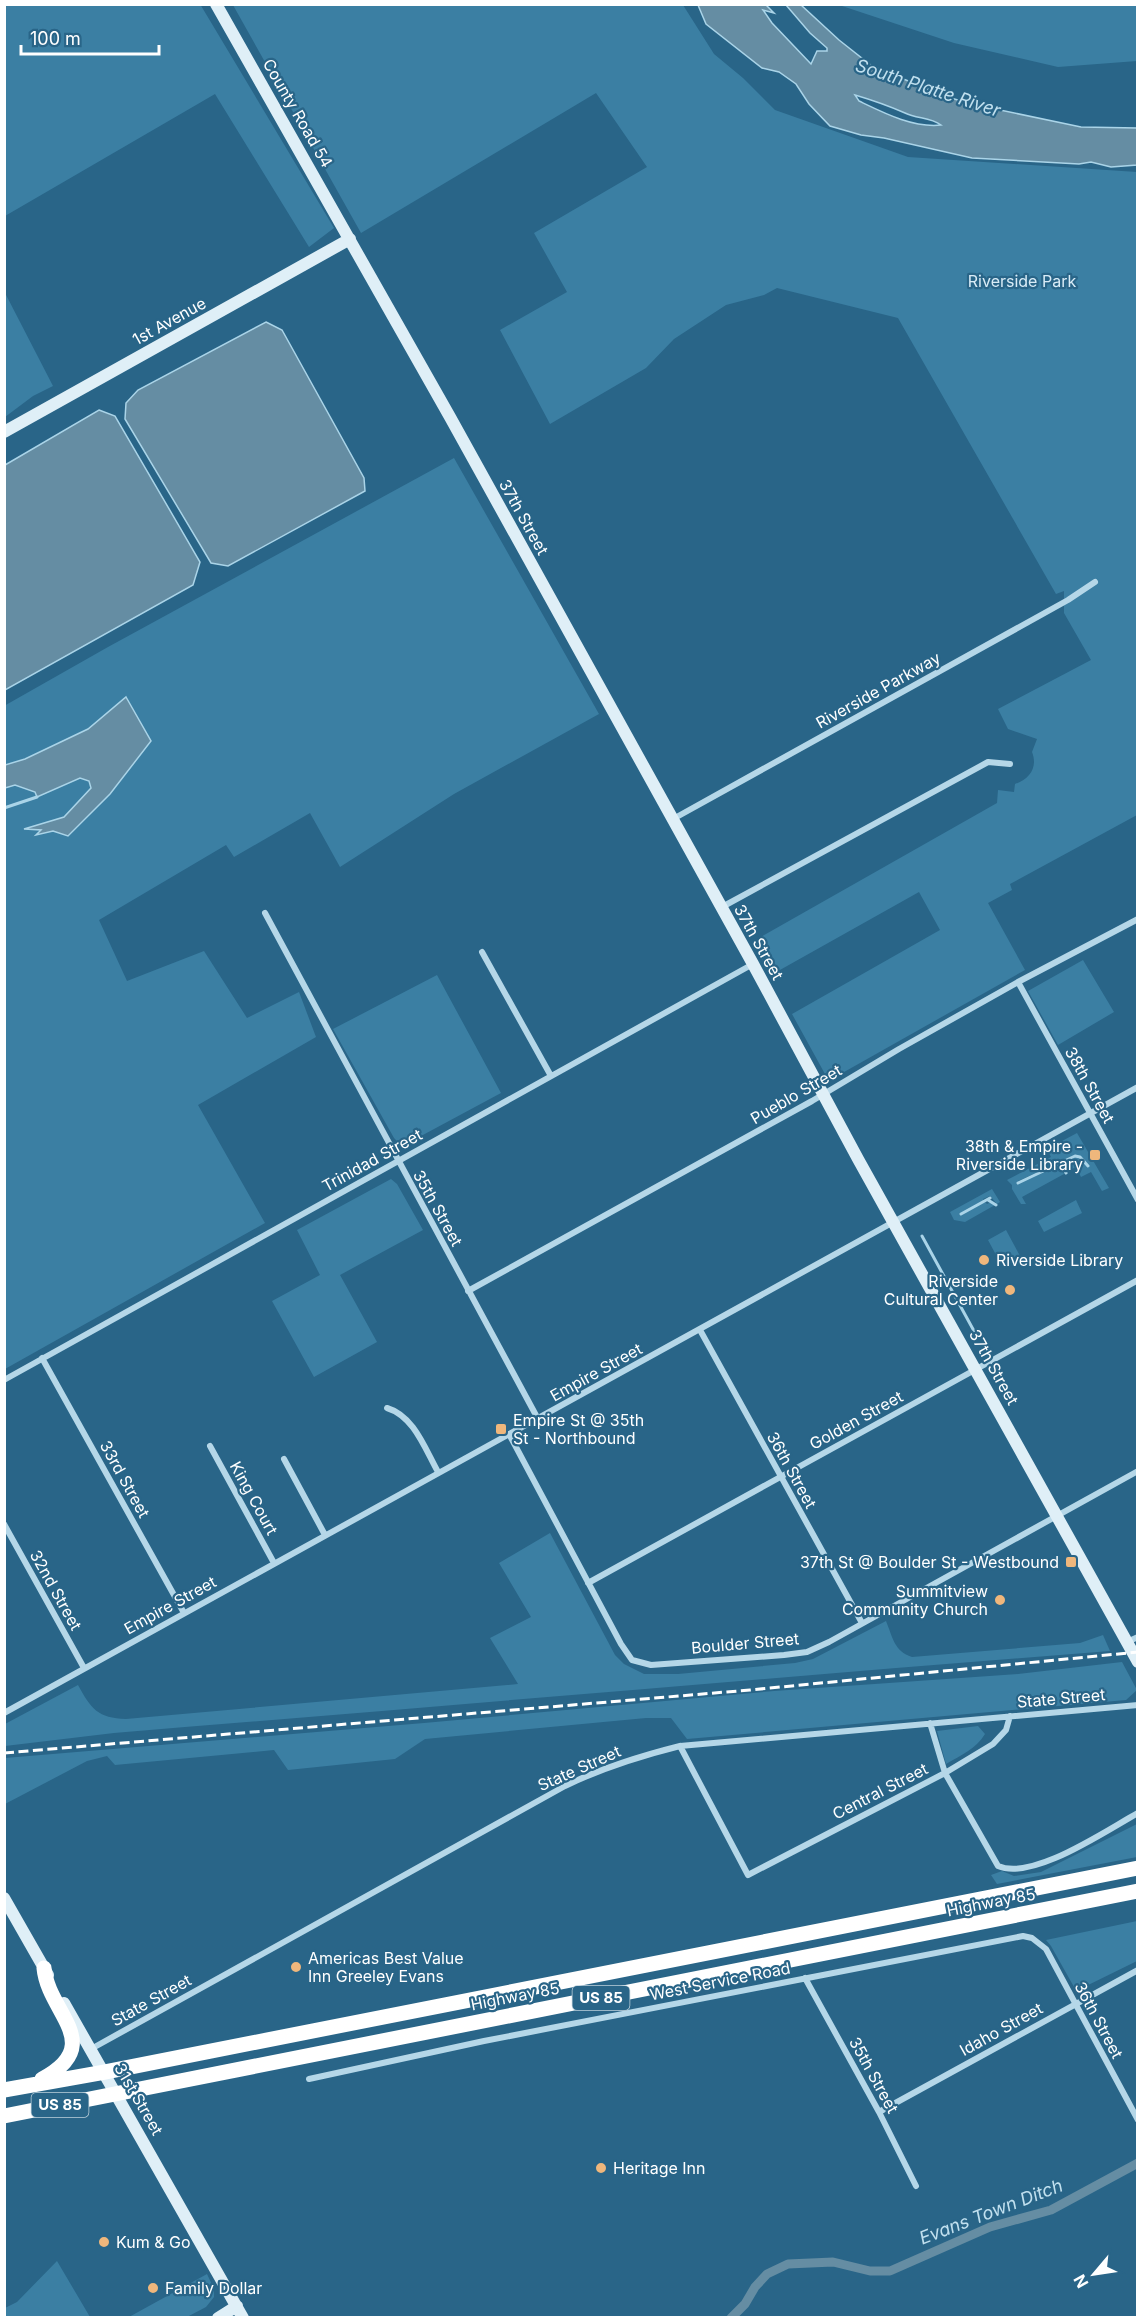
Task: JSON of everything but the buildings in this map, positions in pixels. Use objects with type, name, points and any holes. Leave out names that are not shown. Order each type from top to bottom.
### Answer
[{"type":"highway","points":[[1072,1880],[1098,1869],[1137,1861]]},
{"type":"highway","name":"Highway 85","points":[[4,2090],[1137,1868]]},
{"type":"highway","name":"Highway 85","points":[[4,2116],[1137,1891]]},
{"type":"highway","points":[[34,2084],[64,2064],[72,2048],[70,2025],[45,1983],[44,1968]]},
{"type":"main road","name":"County Road 54","points":[[216,4],[350,239]]},
{"type":"main road","name":"1st Avenue","points":[[4,432],[350,239]]},
{"type":"main road","name":"37th Street","points":[[350,239],[1057,1515],[1132,1640],[1137,1662]]},
{"type":"main road","name":"31st Street","points":[[4,1898],[240,2312]]},
{"type":"main road","points":[[218,2318],[240,2312]]},
{"type":"street","name":"Riverside Parkway","points":[[673,819],[1068,600],[1095,582]]},
{"type":"street","points":[[721,908],[988,762],[1010,764]]},
{"type":"street","name":"35th Street","points":[[265,913],[538,1419]]},
{"type":"street","name":"Pueblo Street","points":[[468,1291],[823,1095],[1018,982],[1137,919]]},
{"type":"street","points":[[482,952],[551,1076]]},
{"type":"street","name":"Trinidad Street","points":[[4,1380],[753,964]]},
{"type":"street","name":"38th Street","points":[[1018,982],[1137,1200]]},
{"type":"street","name":"Empire Street","points":[[4,1713],[1137,1087]]},
{"type":"street","name":"Golden Street","points":[[588,1583],[1137,1280]]},
{"type":"street","name":"36th Street","points":[[700,1330],[862,1623]]},
{"type":"street","name":"33rd Street","points":[[42,1358],[184,1613]]},
{"type":"street","points":[[387,1408],[398,1411],[414,1429],[438,1472]]},
{"type":"street","points":[[509,1434],[588,1583]]},
{"type":"street","name":"King Court","points":[[210,1446],[274,1563]]},
{"type":"street","points":[[284,1459],[325,1535]]},
{"type":"street","name":"Boulder Street","points":[[588,1583],[621,1644],[633,1660],[651,1665],[807,1652],[1137,1471]]},
{"type":"street","name":"32nd Street","points":[[4,1524],[84,1668]]},
{"type":"street","name":"State Street","points":[[91,2049],[565,1786],[644,1755],[680,1746],[1137,1705]]},
{"type":"street","name":"Central Street","points":[[680,1746],[748,1875],[945,1773],[993,1744],[1006,1730],[1010,1716]]},
{"type":"street","points":[[930,1723],[945,1773],[998,1866],[1013,1869],[1046,1863],[1137,1813]]},
{"type":"street","name":"West Service Road","points":[[309,2079],[484,2041],[805,1978],[1023,1936],[1032,1938]]},
{"type":"street","name":"36th Street","points":[[1032,1938],[1046,1949],[1137,2120]]},
{"type":"street","name":"Idaho Street","points":[[879,2112],[1137,1970]]},
{"type":"street","name":"35th Street","points":[[805,1978],[879,2112],[916,2186]]},
{"type":"green space","points":[[200,4],[334,228],[309,247],[215,94],[5,216],[5,5]]},
{"type":"green space","name":"Riverside Park","points":[[233,5],[683,5],[714,54],[743,78],[775,110],[908,157],[1137,172],[1137,815],[1010,884],[1012,890],[988,903],[1025,970],[837,1076],[825,1074],[792,1014],[940,930],[919,892],[771,975],[752,942],[997,803],[998,790],[1014,792],[1015,784],[1029,776],[1031,772],[1034,763],[1032,752],[1037,739],[1008,729],[998,709],[1091,660],[1064,613],[1064,591],[1056,594],[898,318],[777,288],[764,295],[726,305],[674,339],[646,368],[550,424],[500,330],[567,292],[534,233],[647,167],[596,93],[361,233]]},
{"type":"green space","points":[[839,5],[1137,5],[1137,61],[1058,67],[954,43]]},
{"type":"green space","points":[[4,291],[53,386],[33,396],[5,417]]},
{"type":"green space","points":[[454,458],[599,714],[454,794],[340,867],[310,813],[234,857],[226,845],[99,920],[127,981],[204,951],[247,1018],[299,992],[316,1037],[198,1105],[265,1223],[5,1369],[4,706]]},
{"type":"green space","points":[[1083,960],[1114,1012],[1058,1045],[1028,991]]},
{"type":"green space","points":[[437,975],[501,1093],[408,1143],[399,1143],[394,1138],[333,1029]]},
{"type":"green space","points":[[1077,1133],[1109,1188],[1102,1191],[1091,1172],[1081,1177],[1076,1167],[1066,1172],[1062,1163],[1075,1158],[1089,1167],[1083,1158],[1074,1156],[1018,1181],[1019,1183],[1059,1164],[1064,1174],[1022,1197],[1026,1204],[1021,1204],[1007,1180],[1051,1157],[1047,1149]]},
{"type":"green space","points":[[391,1179],[397,1184],[423,1230],[340,1275],[377,1342],[314,1377],[272,1301],[320,1275],[297,1230]]},
{"type":"green space","points":[[992,1189],[1000,1202],[997,1204],[990,1196],[960,1214],[985,1202],[995,1205],[965,1222],[954,1220],[950,1212]]},
{"type":"green space","points":[[1076,1200],[1082,1213],[1044,1232],[1038,1221]]},
{"type":"green space","points":[[1006,1230],[1020,1256],[1002,1266],[988,1240]]},
{"type":"green space","points":[[550,1533],[615,1655],[624,1664],[644,1674],[678,1674],[795,1663],[813,1659],[886,1621],[898,1647],[912,1657],[1080,1643],[1103,1635],[1110,1651],[114,1733],[5,1746],[5,1724],[78,1685],[96,1711],[109,1717],[126,1719],[518,1684],[490,1638],[531,1617],[499,1563]]},
{"type":"green space","points":[[1122,1662],[1137,1690],[1126,1700],[687,1739],[671,1718],[646,1718],[425,1739],[395,1759],[288,1770],[274,1750],[115,1765],[107,1756],[87,1761],[5,1804],[5,1758],[774,1691],[1018,1674]]},
{"type":"green space","points":[[978,1726],[985,1734],[977,1744],[946,1764],[937,1731]]},
{"type":"green space","points":[[1137,1824],[1137,1857],[997,1884],[991,1875],[1002,1871],[1014,1876],[1041,1872]]},
{"type":"green space","points":[[1137,1921],[1137,1961],[1078,1990],[1046,1940]]},
{"type":"green space","points":[[57,2261],[90,2317],[5,2317],[5,2308],[17,2302]]},
{"type":"green space","points":[[207,2274],[214,2289],[214,2297],[206,2307],[187,2317],[129,2317]]},
{"type":"shaded area","points":[[698,5],[766,5],[774,13],[763,10],[772,23],[811,64],[817,51],[827,51],[827,48],[810,33],[786,5],[801,5],[872,66],[947,97],[1081,127],[1137,128],[1137,165],[1111,167],[1091,162],[1079,164],[972,158],[861,135],[830,126],[809,104],[796,84],[779,72],[762,68],[706,24]],"holes":[[[855,95],[932,121],[941,125],[920,124],[899,119],[859,101]]]},
{"type":"shaded area","points":[[266,322],[282,330],[364,478],[365,491],[228,566],[211,563],[125,419],[126,403],[138,390]]},
{"type":"shaded area","points":[[99,410],[115,416],[200,562],[193,585],[5,690],[5,465]]},
{"type":"shaded area","points":[[126,697],[151,741],[110,794],[68,836],[53,831],[36,835],[41,830],[24,829],[64,817],[91,788],[89,781],[80,778],[37,797],[35,792],[15,785],[5,788],[5,765],[25,759],[88,729]]},
{"type":"waterway","points":[[4,808],[37,797]]},
{"type":"waterway","points":[[1018,1183],[1075,1156],[1080,1157],[1088,1166]]},
{"type":"waterway","points":[[1061,1163],[1066,1173]]},
{"type":"waterway","points":[[961,1214],[990,1198]]},
{"type":"waterway","points":[[988,1200],[996,1205]]},
{"type":"waterway","points":[[922,1236],[974,1331]]},
{"type":"waterway","name":"Evans Town Ditch","points":[[731,2318],[745,2304],[755,2287],[767,2274],[788,2264],[833,2262],[870,2271],[890,2271],[990,2227],[1051,2210],[1138,2163]]},
{"type":"railway","points":[[4,1753],[750,1690],[1138,1652]]},
{"type":"place","name":"38th & Empire - Riverside Library","points":[[1095,1155]]},
{"type":"place","name":"Riverside Library","points":[[984,1260]]},
{"type":"place","name":"Riverside Cultural Center","points":[[1010,1290]]},
{"type":"place","name":"Empire St @ 35th St - Northbound","points":[[501,1429]]},
{"type":"place","name":"37th St @ Boulder St - Westbound","points":[[1071,1562]]},
{"type":"place","name":"Summitview Community Church","points":[[1000,1600]]},
{"type":"place","name":"Americas Best Value Inn Greeley Evans","points":[[296,1967]]},
{"type":"place","name":"Heritage Inn","points":[[601,2168]]},
{"type":"place","name":"Kum & Go","points":[[104,2242]]},
{"type":"place","name":"Family Dollar","points":[[153,2288]]},
{"type":"water label","name":"South Platte River","points":[[928,88]]}]
